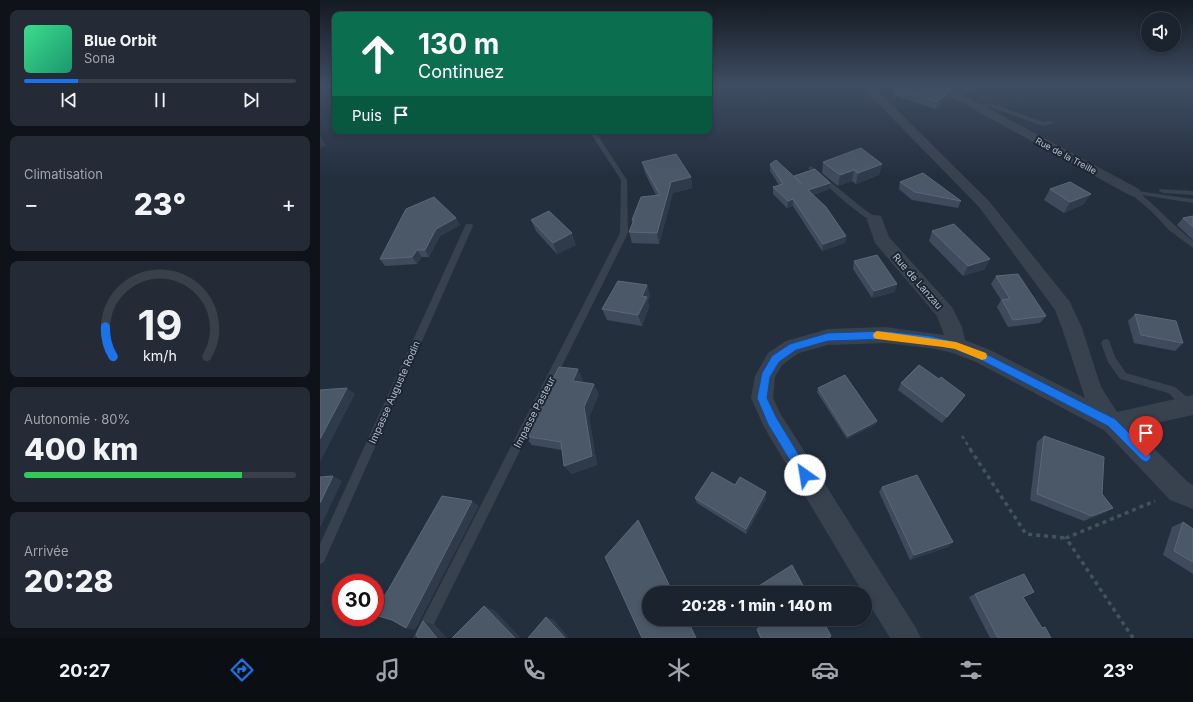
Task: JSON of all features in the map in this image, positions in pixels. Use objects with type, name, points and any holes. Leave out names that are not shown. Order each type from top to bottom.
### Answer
[{"type":"street","points":[[890,115],[984,204],[997,219],[1063,307],[1072,328],[1092,391],[1112,423],[1186,494]]},
{"type":"street","name":"Rue de la Treille","points":[[990,115],[1134,192]]},
{"type":"street","name":"Rue de Lanzau","points":[[875,220],[881,239],[945,312],[952,327],[956,346]]},
{"type":"street","points":[[906,638],[772,420],[762,398],[765,376],[776,359],[793,347],[828,337],[885,335],[930,340],[956,346],[982,356],[1112,423],[1191,405]]},
{"type":"lane","points":[[1017,115],[1043,124],[1051,123]]},
{"type":"lane","name":"Impasse Pasteur","points":[[420,638],[624,233],[624,180],[594,134]]},
{"type":"lane","points":[[811,168],[862,212],[875,220]]},
{"type":"lane","points":[[1134,192],[1153,190],[1193,193]]},
{"type":"lane","points":[[1134,192],[1193,201]]},
{"type":"lane","points":[[1134,192],[1154,209],[1172,228],[1193,245]]},
{"type":"lane","name":"Impasse Auguste Rodin","points":[[320,558],[469,226]]},
{"type":"lane","points":[[1106,342],[1111,359],[1123,376],[1172,390],[1191,405]]},
{"type":"path","points":[[962,436],[1026,534],[1066,538],[1186,494]]},
{"type":"path","points":[[1066,538],[1133,638]]},
{"type":"building","points":[[861,148],[882,164],[858,173],[854,170],[840,175],[823,162]]},
{"type":"building","points":[[676,154],[691,177],[671,182],[657,233],[629,232],[641,197],[660,195],[642,162]]},
{"type":"building","points":[[776,160],[802,184],[794,176],[815,169],[830,183],[808,190],[826,207],[846,236],[823,244],[793,199],[788,201],[773,187],[783,184],[770,164]]},
{"type":"building","points":[[923,173],[961,201],[915,192],[900,182]]},
{"type":"building","points":[[1070,182],[1091,194],[1070,202],[1050,189]]},
{"type":"building","points":[[434,197],[456,218],[436,229],[425,250],[417,250],[412,257],[380,259],[406,209]]},
{"type":"building","points":[[549,211],[572,233],[553,243],[531,220]]},
{"type":"building","points":[[1193,216],[1193,227],[1183,218]]},
{"type":"building","points":[[954,224],[990,259],[968,266],[932,231]]},
{"type":"building","points":[[877,255],[897,284],[874,291],[854,261]]},
{"type":"building","points":[[1018,274],[1046,316],[1013,320],[1002,300],[1010,299],[996,276]]},
{"type":"building","points":[[618,281],[647,285],[642,296],[647,297],[638,315],[602,309]]},
{"type":"building","points":[[1135,314],[1176,321],[1183,343],[1141,335]]},
{"type":"building","points":[[919,365],[939,379],[941,377],[965,395],[947,417],[901,383]]},
{"type":"building","points":[[559,367],[578,369],[573,381],[594,384],[584,407],[592,456],[564,466],[561,442],[524,436]]},
{"type":"building","points":[[845,375],[877,421],[848,436],[818,388]]},
{"type":"building","points":[[347,388],[320,439],[320,390]]},
{"type":"building","points":[[1044,436],[1104,457],[1102,494],[1113,508],[1092,516],[1037,494]]},
{"type":"building","points":[[712,472],[735,485],[740,477],[766,492],[746,529],[695,498]]},
{"type":"building","points":[[917,475],[953,542],[914,555],[882,487]]},
{"type":"building","points":[[333,476],[320,503],[320,477]]},
{"type":"building","points":[[442,496],[472,501],[406,628],[392,620],[384,618],[384,597]]},
{"type":"building","points":[[638,520],[670,586],[642,586],[642,626],[690,626],[696,638],[642,638],[605,557]]},
{"type":"building","points":[[1183,522],[1193,529],[1193,562],[1174,551]]},
{"type":"building","points":[[792,565],[803,586],[759,586]]},
{"type":"building","points":[[1024,574],[1034,592],[1023,597],[1042,628],[1045,627],[1051,638],[998,638],[975,594]]},
{"type":"building","points":[[484,606],[515,638],[452,638]]},
{"type":"building","points":[[546,617],[565,638],[528,638]]},
{"type":"building","points":[[423,621],[437,638],[418,638],[416,635]]},
{"type":"building","points":[[761,626],[826,626],[831,636],[829,638],[761,638],[757,629]]},
{"type":"slow traffic","points":[[877,335],[930,340],[956,346],[982,356]]},
{"type":"route","points":[[805,475],[772,420],[762,398],[765,376],[776,359],[793,347],[828,337],[885,335],[930,340],[956,346],[982,356],[1112,423],[1146,457]]}]
